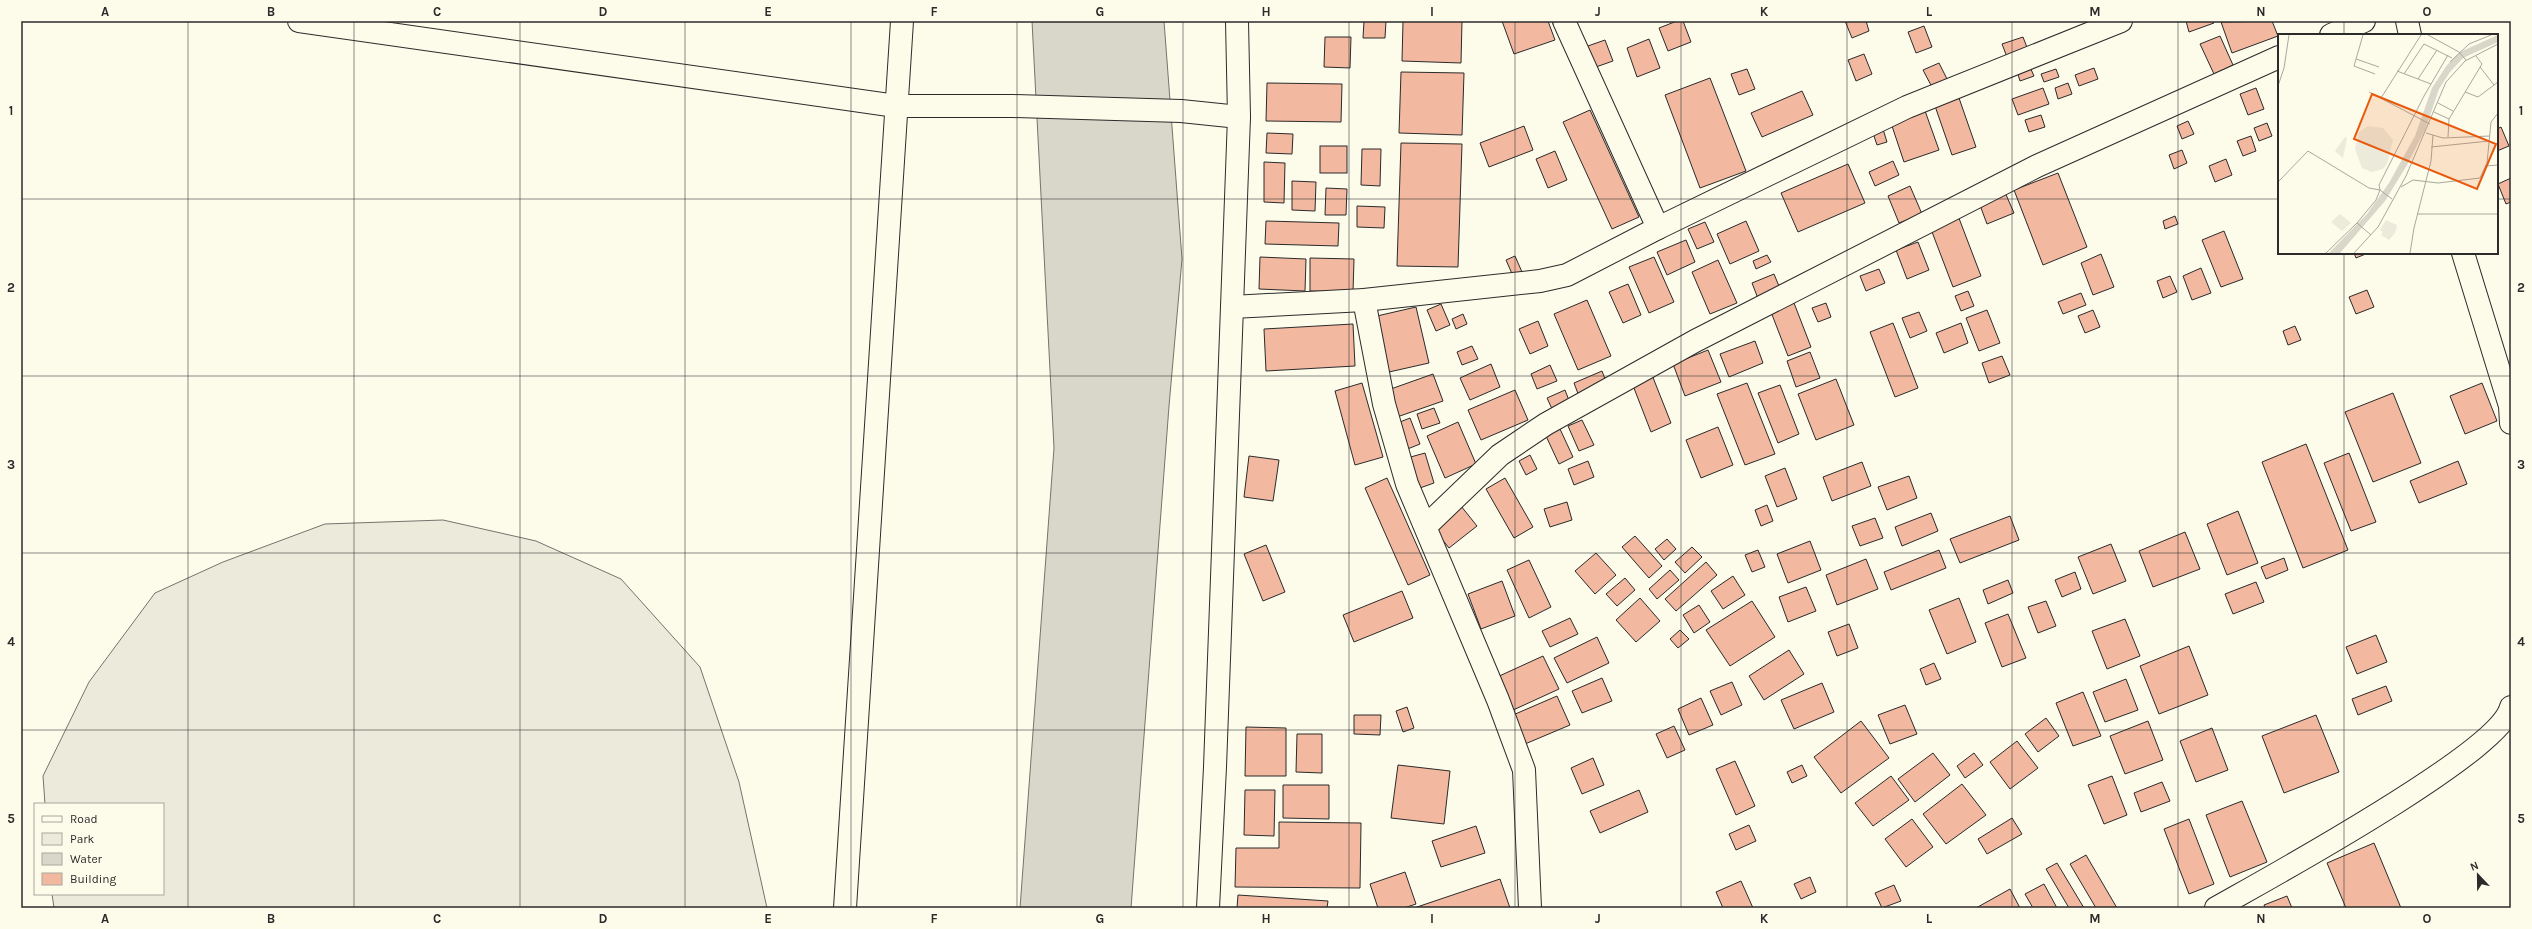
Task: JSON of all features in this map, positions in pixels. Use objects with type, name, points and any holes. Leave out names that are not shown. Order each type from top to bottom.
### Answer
[{"type":"street","points":[[299,21],[896,106],[1013,106],[1182,111],[1239,117]]},
{"type":"street","points":[[845,908],[902,21]]},
{"type":"street","points":[[1208,908],[1215,767],[1239,117],[1237,21]]},
{"type":"street","points":[[1564,21],[1658,228]]},
{"type":"street","points":[[1232,307],[1364,300],[1540,281],[1567,275],[1658,228],[1907,107],[2121,21]]},
{"type":"street","points":[[2333,34],[2364,21]]},
{"type":"street","points":[[2407,21],[2410,34]]},
{"type":"street","points":[[1426,526],[1500,455],[1546,424],[1695,342],[2037,166],[2278,57]]},
{"type":"street","points":[[2463,254],[2510,406],[2511,423]]},
{"type":"street","points":[[1364,300],[1384,404],[1406,484],[1426,526],[1498,700],[1524,770],[1530,908]]},
{"type":"street","points":[[2216,908],[2343,836],[2455,763],[2492,732],[2509,713],[2511,707]]},
{"type":"green space","points":[[443,520],[536,541],[621,579],[700,667],[739,782],[767,908],[54,908],[52,895],[164,895],[164,803],[45,803],[43,776],[89,682],[155,593],[223,562],[325,524]]},
{"type":"water","points":[[1032,21],[1164,21],[1182,259],[1169,406],[1131,908],[1020,908],[1054,448]]},
{"type":"building","points":[[1364,21],[1386,21],[1385,38],[1363,38]]},
{"type":"building","points":[[1403,21],[1462,21],[1461,63],[1402,61]]},
{"type":"building","points":[[1502,21],[1548,21],[1555,40],[1514,54]]},
{"type":"building","points":[[1677,21],[1683,21],[1691,42],[1668,51],[1659,28]]},
{"type":"building","points":[[1845,21],[1866,21],[1869,31],[1852,38]]},
{"type":"building","points":[[2186,21],[2213,21],[2214,23],[2189,32]]},
{"type":"building","points":[[2272,21],[2278,36],[2232,53],[2221,22]]},
{"type":"building","points":[[1924,26],[1932,47],[1916,53],[1908,32]]},
{"type":"building","points":[[2220,36],[2233,65],[2214,74],[2200,44]]},
{"type":"building","points":[[1325,37],[1351,37],[1350,68],[1324,67]]},
{"type":"building","points":[[2023,37],[2028,50],[2007,57],[2002,44]]},
{"type":"building","points":[[1649,39],[1660,68],[1637,77],[1627,48]]},
{"type":"building","points":[[1605,40],[1613,61],[1593,68],[1585,47]]},
{"type":"building","points":[[1864,54],[1872,74],[1856,81],[1848,60]]},
{"type":"building","points":[[1939,63],[1948,81],[1933,89],[1923,70]]},
{"type":"building","points":[[2030,67],[2034,76],[2020,81],[2017,71]]},
{"type":"building","points":[[2094,68],[2098,79],[2079,86],[2075,75]]},
{"type":"building","points":[[1747,69],[1755,89],[1739,95],[1731,74]]},
{"type":"building","points":[[2056,69],[2059,77],[2044,82],[2041,74]]},
{"type":"building","points":[[1401,72],[1464,73],[1462,135],[1399,133]]},
{"type":"building","points":[[1710,78],[1746,171],[1700,188],[1665,95]]},
{"type":"building","points":[[1267,83],[1342,84],[1341,122],[1266,121]]},
{"type":"building","points":[[2068,83],[2072,94],[2058,99],[2055,88]]},
{"type":"building","points":[[2043,88],[2049,104],[2018,115],[2012,99]]},
{"type":"building","points":[[2256,88],[2264,109],[2248,115],[2240,94]]},
{"type":"building","points":[[1802,91],[1813,115],[1762,137],[1751,113]]},
{"type":"building","points":[[1959,98],[1976,147],[1952,155],[1935,106]]},
{"type":"building","points":[[1924,108],[1939,150],[1904,162],[1890,120]]},
{"type":"building","points":[[1590,110],[1639,217],[1612,229],[1563,122]]},
{"type":"building","points":[[2041,115],[2045,127],[2029,132],[2025,120]]},
{"type":"building","points":[[2188,121],[2194,134],[2182,139],[2177,126]]},
{"type":"building","points":[[2267,123],[2272,136],[2259,141],[2254,128]]},
{"type":"building","points":[[1524,126],[1533,150],[1489,167],[1480,143]]},
{"type":"building","points":[[1882,126],[1887,142],[1877,145],[1872,130]]},
{"type":"building","points":[[2501,127],[2509,146],[2498,151],[2498,128]]},
{"type":"building","points":[[1267,133],[1293,134],[1292,154],[1266,153]]},
{"type":"building","points":[[2251,136],[2256,151],[2243,156],[2237,141]]},
{"type":"building","points":[[1401,143],[1462,144],[1458,267],[1397,266]]},
{"type":"building","points":[[1320,146],[1347,146],[1347,173],[1320,173]]},
{"type":"building","points":[[1362,149],[1381,149],[1380,186],[1361,185]]},
{"type":"building","points":[[2182,150],[2187,163],[2174,169],[2169,155]]},
{"type":"building","points":[[1555,151],[1567,180],[1548,188],[1536,159]]},
{"type":"building","points":[[2226,159],[2232,175],[2215,182],[2209,166]]},
{"type":"building","points":[[1893,161],[1899,175],[1875,186],[1869,172]]},
{"type":"building","points":[[1264,162],[1285,163],[1284,203],[1264,202]]},
{"type":"building","points":[[1848,164],[1865,203],[1798,232],[1781,193]]},
{"type":"building","points":[[2058,173],[2087,247],[2043,265],[2014,190]]},
{"type":"building","points":[[2511,178],[2511,202],[2506,204],[2498,184]]},
{"type":"building","points":[[1292,181],[1316,182],[1315,211],[1292,210]]},
{"type":"building","points":[[1910,186],[1922,214],[1899,223],[1888,196]]},
{"type":"building","points":[[1326,188],[1347,189],[1346,215],[1325,215]]},
{"type":"building","points":[[2004,190],[2014,213],[1987,224],[1978,200]]},
{"type":"building","points":[[1357,206],[1385,207],[1384,228],[1357,227]]},
{"type":"building","points":[[1957,213],[1981,276],[1953,287],[1929,224]]},
{"type":"building","points":[[2175,216],[2178,224],[2165,229],[2163,221]]},
{"type":"building","points":[[1266,221],[1339,223],[1338,246],[1265,244]]},
{"type":"building","points":[[1746,221],[1759,251],[1730,264],[1717,234]]},
{"type":"building","points":[[1705,222],[1714,242],[1697,249],[1688,229]]},
{"type":"building","points":[[2224,231],[2243,279],[2221,287],[2202,240]]},
{"type":"building","points":[[1686,240],[1695,262],[1667,275],[1657,252]]},
{"type":"building","points":[[1918,242],[1929,270],[1907,279],[1896,250]]},
{"type":"building","points":[[2101,254],[2114,287],[2093,295],[2081,263]]},
{"type":"building","points":[[2354,254],[2366,254],[2356,258]]},
{"type":"building","points":[[1767,255],[1771,262],[1756,269],[1753,261]]},
{"type":"building","points":[[1515,256],[1522,272],[1513,276],[1506,260]]},
{"type":"building","points":[[1260,257],[1306,259],[1305,291],[1259,289]]},
{"type":"building","points":[[1654,257],[1674,302],[1649,313],[1629,267]]},
{"type":"building","points":[[1310,258],[1354,259],[1353,292],[1310,291]]},
{"type":"building","points":[[1718,260],[1737,303],[1710,314],[1692,272]]},
{"type":"building","points":[[2201,268],[2211,293],[2192,300],[2183,276]]},
{"type":"building","points":[[1879,269],[1885,283],[1866,291],[1860,276]]},
{"type":"building","points":[[1774,274],[1781,291],[1759,301],[1752,283]]},
{"type":"building","points":[[2170,276],[2177,292],[2163,298],[2157,281]]},
{"type":"building","points":[[1628,284],[1641,315],[1623,323],[1609,292]]},
{"type":"building","points":[[2367,290],[2374,307],[2356,314],[2349,297]]},
{"type":"building","points":[[1968,291],[1974,306],[1961,311],[1955,296]]},
{"type":"building","points":[[2081,293],[2086,305],[2063,314],[2058,302]]},
{"type":"building","points":[[1587,300],[1611,356],[1578,370],[1554,314]]},
{"type":"building","points":[[1794,303],[1811,347],[1788,356],[1771,312]]},
{"type":"building","points":[[1826,303],[1831,317],[1818,322],[1812,308]]},
{"type":"building","points":[[1441,304],[1450,325],[1436,331],[1427,310]]},
{"type":"building","points":[[1416,307],[1429,363],[1389,372],[1377,316]]},
{"type":"building","points":[[1987,310],[2000,343],[1979,351],[1966,318]]},
{"type":"building","points":[[2093,310],[2100,327],[2085,333],[2078,316]]},
{"type":"building","points":[[1919,312],[1927,331],[1910,338],[1902,318]]},
{"type":"building","points":[[1463,314],[1467,324],[1456,329],[1452,319]]},
{"type":"building","points":[[1538,321],[1548,346],[1530,354],[1519,329]]},
{"type":"building","points":[[1893,323],[1918,388],[1895,397],[1870,332]]},
{"type":"building","points":[[1961,323],[1968,343],[1944,353],[1936,333]]},
{"type":"building","points":[[1353,324],[1355,366],[1266,371],[1264,329]]},
{"type":"building","points":[[2295,326],[2301,340],[2288,345],[2283,331]]},
{"type":"building","points":[[1755,341],[1763,363],[1729,377],[1720,354]]},
{"type":"building","points":[[1472,346],[1478,359],[1462,365],[1457,352]]},
{"type":"building","points":[[1708,350],[1721,382],[1685,396],[1673,364]]},
{"type":"building","points":[[1810,352],[1820,378],[1796,387],[1787,361]]},
{"type":"building","points":[[2002,356],[2010,375],[1989,383],[1982,363]]},
{"type":"building","points":[[1491,364],[1500,387],[1470,400],[1460,378]]},
{"type":"building","points":[[1550,365],[1557,381],[1537,389],[1531,374]]},
{"type":"building","points":[[1602,371],[1608,387],[1580,399],[1574,383]]},
{"type":"building","points":[[1433,374],[1443,401],[1397,417],[1388,390]]},
{"type":"building","points":[[1652,375],[1671,423],[1651,432],[1632,383]]},
{"type":"building","points":[[1836,379],[1854,425],[1816,440],[1798,394]]},
{"type":"building","points":[[1362,383],[1383,457],[1355,465],[1335,391]]},
{"type":"building","points":[[1747,383],[1775,454],[1745,465],[1717,394]]},
{"type":"building","points":[[2482,383],[2497,421],[2465,434],[2450,396]]},
{"type":"building","points":[[1780,385],[1799,434],[1778,443],[1758,393]]},
{"type":"building","points":[[1515,390],[1528,420],[1481,440],[1468,410]]},
{"type":"building","points":[[1565,390],[1570,403],[1553,411],[1547,398]]},
{"type":"building","points":[[2393,393],[2421,463],[2373,482],[2345,412]]},
{"type":"building","points":[[1434,408],[1440,423],[1422,429],[1417,414]]},
{"type":"building","points":[[1410,418],[1420,444],[1405,450],[1395,424]]},
{"type":"building","points":[[1582,420],[1594,445],[1579,451],[1568,426]]},
{"type":"building","points":[[1458,422],[1476,464],[1445,478],[1427,436]]},
{"type":"building","points":[[1718,427],[1733,465],[1701,478],[1686,440]]},
{"type":"building","points":[[1560,429],[1573,457],[1559,464],[1546,436]]},
{"type":"building","points":[[2306,444],[2348,550],[2303,568],[2262,462]]},
{"type":"building","points":[[1425,453],[1434,483],[1417,489],[1407,458]]},
{"type":"building","points":[[2349,453],[2376,522],[2351,531],[2324,463]]},
{"type":"building","points":[[1530,455],[1537,469],[1526,475],[1519,461]]},
{"type":"building","points":[[1249,456],[1279,460],[1273,501],[1244,497]]},
{"type":"building","points":[[1588,461],[1594,477],[1574,485],[1568,469]]},
{"type":"building","points":[[2458,461],[2467,484],[2419,503],[2410,481]]},
{"type":"building","points":[[1862,462],[1871,486],[1832,501],[1823,477]]},
{"type":"building","points":[[1785,468],[1797,499],[1777,507],[1765,476]]},
{"type":"building","points":[[1909,476],[1917,498],[1887,510],[1878,487]]},
{"type":"building","points":[[1387,478],[1430,575],[1408,585],[1365,488]]},
{"type":"building","points":[[1505,478],[1533,527],[1514,538],[1486,489]]},
{"type":"building","points":[[1567,502],[1572,520],[1550,527],[1544,509]]},
{"type":"building","points":[[1767,505],[1773,521],[1761,526],[1755,510]]},
{"type":"building","points":[[1461,506],[1477,526],[1449,548],[1433,528]]},
{"type":"building","points":[[2238,511],[2258,563],[2227,575],[2207,524]]},
{"type":"building","points":[[1931,513],[1938,531],[1902,546],[1895,527]]},
{"type":"building","points":[[2010,516],[2019,540],[1960,563],[1950,539]]},
{"type":"building","points":[[1875,518],[1883,538],[1860,546],[1852,526]]},
{"type":"building","points":[[2185,532],[2200,569],[2153,587],[2139,551]]},
{"type":"building","points":[[1635,536],[1662,566],[1649,578],[1622,547]]},
{"type":"building","points":[[1667,539],[1676,549],[1664,560],[1655,549]]},
{"type":"building","points":[[1810,541],[1821,570],[1788,583],[1777,554]]},
{"type":"building","points":[[2111,544],[2126,581],[2093,594],[2078,557]]},
{"type":"building","points":[[1266,545],[1285,592],[1263,601],[1244,554]]},
{"type":"building","points":[[1692,547],[1702,557],[1685,573],[1675,562]]},
{"type":"building","points":[[1758,550],[1765,567],[1752,572],[1745,555]]},
{"type":"building","points":[[1939,550],[1946,568],[1891,590],[1884,572]]},
{"type":"building","points":[[1596,553],[1616,575],[1595,594],[1575,571]]},
{"type":"building","points":[[2284,558],[2288,570],[2266,579],[2261,567]]},
{"type":"building","points":[[1866,559],[1878,589],[1837,605],[1826,575]]},
{"type":"building","points":[[1529,560],[1551,607],[1529,618],[1507,570]]},
{"type":"building","points":[[1706,562],[1717,575],[1676,611],[1665,599]]},
{"type":"building","points":[[1670,570],[1679,580],[1657,599],[1649,589]]},
{"type":"building","points":[[2075,572],[2081,589],[2062,597],[2055,580]]},
{"type":"building","points":[[1733,576],[1745,595],[1723,609],[1711,591]]},
{"type":"building","points":[[1625,578],[1635,590],[1617,606],[1606,594]]},
{"type":"building","points":[[2008,580],[2013,593],[1988,604],[1983,590]]},
{"type":"building","points":[[1502,581],[1515,616],[1481,629],[1468,594]]},
{"type":"building","points":[[2256,582],[2264,602],[2233,614],[2225,594]]},
{"type":"building","points":[[1806,587],[1816,611],[1788,622],[1779,597]]},
{"type":"building","points":[[1402,591],[1413,618],[1354,642],[1343,615]]},
{"type":"building","points":[[1640,598],[1660,621],[1636,642],[1616,620]]},
{"type":"building","points":[[1959,598],[1976,642],[1947,654],[1929,610]]},
{"type":"building","points":[[1752,601],[1775,637],[1730,666],[1706,630]]},
{"type":"building","points":[[2046,601],[2056,626],[2038,633],[2028,607]]},
{"type":"building","points":[[1699,605],[1710,622],[1694,633],[1683,615]]},
{"type":"building","points":[[2008,614],[2026,658],[2002,667],[1985,623]]},
{"type":"building","points":[[1570,618],[1578,634],[1550,647],[1542,631]]},
{"type":"building","points":[[2125,619],[2140,656],[2107,669],[2092,631]]},
{"type":"building","points":[[1849,624],[1858,648],[1837,656],[1828,632]]},
{"type":"building","points":[[1680,630],[1689,639],[1678,648],[1670,639]]},
{"type":"building","points":[[2376,635],[2387,662],[2357,674],[2346,647]]},
{"type":"building","points":[[1597,637],[1609,663],[1567,683],[1554,658]]},
{"type":"building","points":[[2189,646],[2208,695],[2159,714],[2140,666]]},
{"type":"building","points":[[1789,650],[1804,674],[1764,700],[1749,676]]},
{"type":"building","points":[[1543,656],[1559,689],[1511,711],[1495,678]]},
{"type":"building","points":[[1934,663],[1941,679],[1926,685],[1920,669]]},
{"type":"building","points":[[1602,678],[1612,701],[1582,713],[1572,691]]},
{"type":"building","points":[[2126,679],[2138,710],[2105,722],[2093,692]]},
{"type":"building","points":[[1732,682],[1742,705],[1721,715],[1710,691]]},
{"type":"building","points":[[1822,683],[1834,712],[1794,729],[1781,700]]},
{"type":"building","points":[[2386,686],[2392,701],[2358,715],[2352,699]]},
{"type":"building","points":[[2083,692],[2101,736],[2073,746],[2056,703]]},
{"type":"building","points":[[1557,696],[1570,725],[1525,744],[1513,715]]},
{"type":"building","points":[[1701,698],[1713,725],[1689,735],[1678,709]]},
{"type":"building","points":[[1905,705],[1917,734],[1890,744],[1878,715]]},
{"type":"building","points":[[1407,707],[1414,728],[1403,732],[1396,711]]},
{"type":"building","points":[[1354,715],[1381,715],[1380,735],[1354,734]]},
{"type":"building","points":[[2316,715],[2339,772],[2284,793],[2262,736]]},
{"type":"building","points":[[2046,718],[2059,736],[2038,752],[2025,734]]},
{"type":"building","points":[[1861,721],[1889,758],[1841,793],[1814,757]]},
{"type":"building","points":[[2148,721],[2163,760],[2125,774],[2110,736]]},
{"type":"building","points":[[1674,726],[1685,750],[1667,758],[1656,734]]},
{"type":"building","points":[[1246,727],[1286,728],[1286,776],[1245,776]]},
{"type":"building","points":[[2212,728],[2228,770],[2196,782],[2180,741]]},
{"type":"building","points":[[1297,734],[1322,734],[1322,773],[1296,772]]},
{"type":"building","points":[[2017,741],[2038,768],[2010,789],[1990,762]]},
{"type":"building","points":[[1933,753],[1950,775],[1915,802],[1898,779]]},
{"type":"building","points":[[1974,753],[1983,765],[1965,778],[1957,766]]},
{"type":"building","points":[[1593,758],[1604,785],[1582,794],[1571,768]]},
{"type":"building","points":[[1735,761],[1755,806],[1736,815],[1716,769]]},
{"type":"building","points":[[1398,765],[1450,771],[1444,824],[1391,818]]},
{"type":"building","points":[[1802,765],[1807,776],[1792,783],[1787,772]]},
{"type":"building","points":[[1891,776],[1909,800],[1873,826],[1855,803]]},
{"type":"building","points":[[2112,776],[2127,815],[2104,824],[2088,785]]},
{"type":"building","points":[[2162,782],[2170,801],[2141,812],[2134,793]]},
{"type":"building","points":[[1962,784],[1986,815],[1946,844],[1923,814]]},
{"type":"building","points":[[1283,785],[1329,785],[1329,819],[1283,818]]},
{"type":"building","points":[[1245,790],[1275,790],[1274,836],[1244,835]]},
{"type":"building","points":[[1639,790],[1648,812],[1600,833],[1590,811]]},
{"type":"building","points":[[2242,801],[2267,862],[2230,877],[2206,815]]},
{"type":"building","points":[[2012,818],[2022,834],[1987,854],[1978,839]]},
{"type":"building","points":[[1912,819],[1933,847],[1906,867],[1885,839]]},
{"type":"building","points":[[2189,819],[2214,884],[2189,894],[2164,829]]},
{"type":"building","points":[[1279,822],[1361,823],[1360,888],[1235,887],[1236,848],[1279,848]]},
{"type":"building","points":[[1749,825],[1756,841],[1736,850],[1729,834]]},
{"type":"building","points":[[1476,826],[1485,853],[1441,867],[1432,841]]},
{"type":"building","points":[[2374,843],[2401,908],[2346,908],[2327,863]]},
{"type":"building","points":[[2086,855],[2117,908],[2096,908],[2070,864]]},
{"type":"building","points":[[2057,863],[2084,908],[2069,908],[2046,869]]},
{"type":"building","points":[[1405,872],[1416,904],[1404,908],[1378,908],[1370,884]]},
{"type":"building","points":[[1810,877],[1816,892],[1801,899],[1794,884]]},
{"type":"building","points":[[1500,879],[1510,908],[1414,908]]},
{"type":"building","points":[[1741,881],[1753,908],[1723,908],[1716,892]]},
{"type":"building","points":[[2044,884],[2057,908],[2033,908],[2025,894]]},
{"type":"building","points":[[1894,885],[1901,901],[1882,908],[1875,893]]},
{"type":"building","points":[[2010,889],[2020,908],[1976,908]]},
{"type":"building","points":[[1238,895],[1328,901],[1327,908],[1237,908]]},
{"type":"building","points":[[2287,896],[2292,908],[2265,908],[2264,905]]}]
